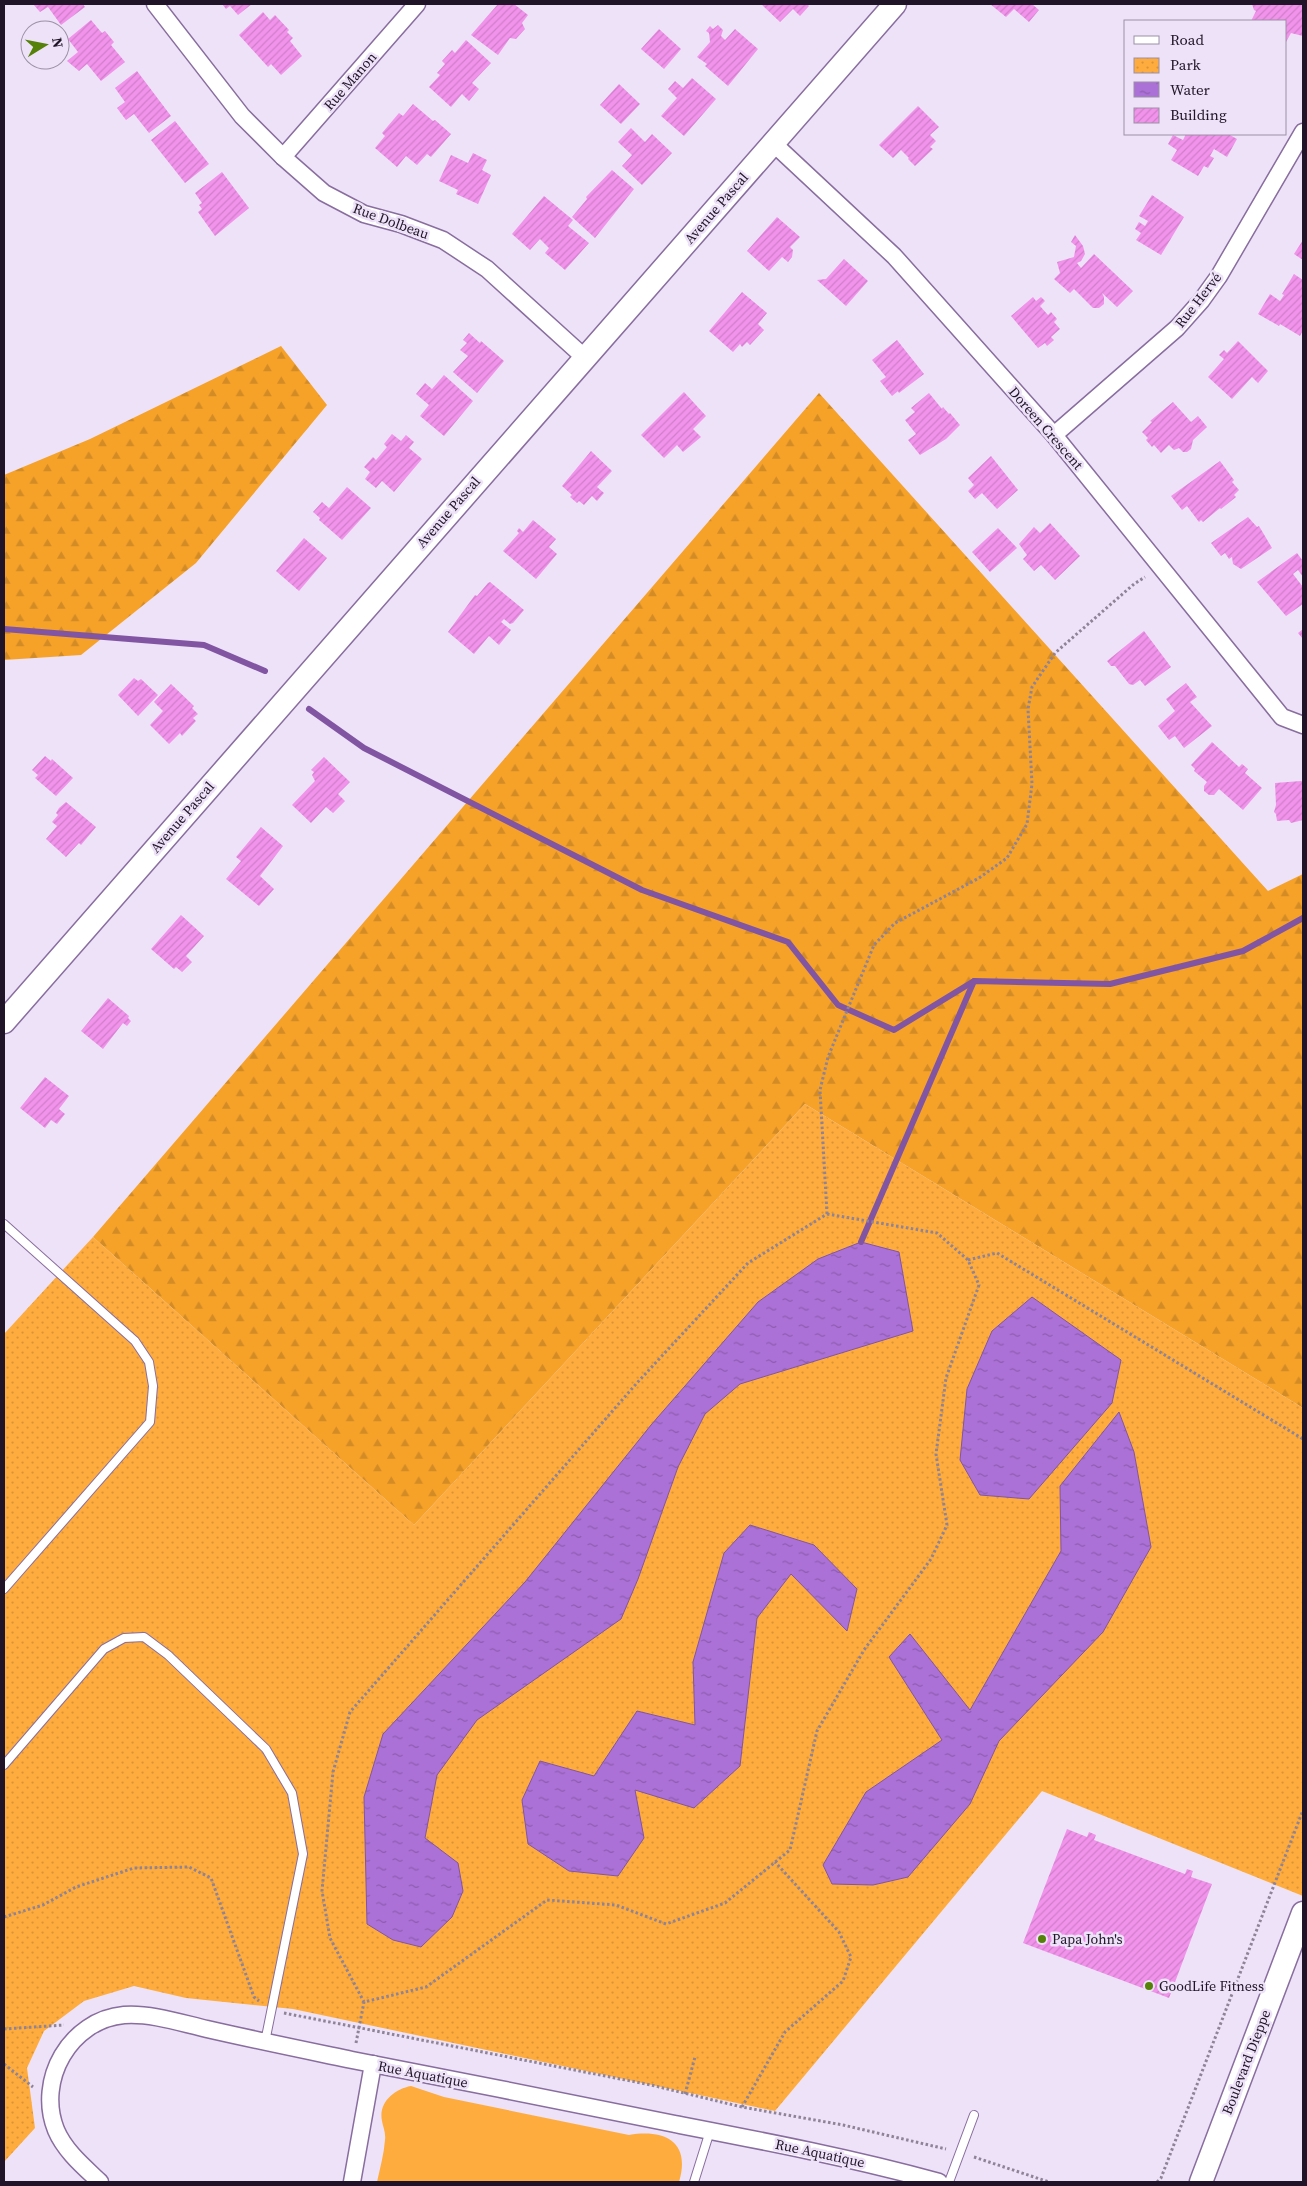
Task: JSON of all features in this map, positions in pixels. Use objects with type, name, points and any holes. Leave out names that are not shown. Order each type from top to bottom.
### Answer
[{"type":"street","name":"Rue Dolbeau","points":[[155,4],[242,116],[283,158],[324,193],[364,214],[402,224],[443,240],[487,269],[584,356]]},
{"type":"street","name":"Rue Manon","points":[[283,158],[417,4]]},
{"type":"street","name":"Avenue Pascal","points":[[4,1022],[584,356],[894,4]]},
{"type":"street","name":"Rue Hervé","points":[[1054,435],[1177,328],[1201,301],[1219,276],[1303,132]]},
{"type":"street","name":"Doreen Crescent","points":[[772,144],[894,256],[1054,435],[1282,717],[1303,726]]},
{"type":"street","name":"Boulevard Dieppe","points":[[1200,2182],[1303,1913]]},
{"type":"street","name":"Rue Aquatique","points":[[100,2182],[64,2145],[52,2117],[51,2101],[55,2071],[62,2055],[82,2031],[96,2022],[125,2015],[141,2016],[710,2131],[876,2166],[939,2182]]},
{"type":"street","points":[[352,2182],[373,2064]]},
{"type":"street","points":[[1184,2182],[1212,2153]]},
{"type":"street","points":[[1212,2153],[1212,2182]]},
{"type":"lane","points":[[4,1224],[135,1341],[149,1362],[153,1386],[150,1422],[4,1589]]},
{"type":"lane","points":[[4,1765],[104,1649],[124,1638],[144,1636],[168,1655],[266,1749],[292,1793],[303,1854],[265,2042]]},
{"type":"lane","points":[[948,2182],[974,2115]]},
{"type":"lane","points":[[694,2182],[710,2131]]},
{"type":"path","points":[[827,1214],[820,1090],[828,1057],[874,945],[895,923],[979,878],[1007,858],[1027,824],[1030,804],[1032,784],[1028,709],[1032,687],[1055,653],[1134,584],[1161,567]]},
{"type":"path","points":[[353,2060],[364,2002],[330,1938],[322,1891],[333,1772],[350,1712],[636,1384],[748,1263],[827,1214],[937,1233],[968,1260],[979,1286],[946,1378],[936,1454],[947,1526],[931,1559],[864,1650],[817,1731],[790,1850],[725,1903],[666,1924],[616,1905],[547,1900],[426,1987],[364,2002]]},
{"type":"path","points":[[968,1260],[997,1253],[1303,1439]]},
{"type":"path","points":[[1157,2182],[1161,2178],[1303,1810]]},
{"type":"path","points":[[742,2107],[785,2032],[843,1981],[851,1957],[839,1932],[775,1862]]},
{"type":"path","points":[[4,1917],[43,1905],[76,1887],[134,1868],[189,1867],[211,1878],[254,1997],[271,2011],[444,2044],[742,2107],[843,2125],[960,2152],[1049,2182]]},
{"type":"path","points":[[4,2029],[96,2022]]},
{"type":"path","points":[[685,2094],[695,2057]]},
{"type":"path","points":[[4,2064],[51,2101]]},
{"type":"green space","points":[[281,346],[327,405],[196,563],[81,655],[4,660],[4,475],[90,439]]},
{"type":"green space","points":[[819,393],[1268,891],[1303,874],[1303,1408],[805,1104],[414,1525],[93,1237]]},
{"type":"green space","points":[[805,1104],[1303,1408],[1303,1896],[1042,1791],[775,2111],[293,2009],[186,1998],[134,1986],[84,2001],[44,2031],[27,2068],[35,2128],[4,2162],[4,1334],[93,1237],[414,1525]]},
{"type":"green space","points":[[411,2086],[444,2097],[629,2135],[654,2134],[664,2137],[672,2141],[678,2148],[681,2157],[682,2168],[679,2182],[377,2182],[385,2137],[381,2114],[385,2102],[394,2093]]},
{"type":"water","points":[[861,1242],[899,1252],[913,1331],[740,1384],[705,1414],[678,1467],[638,1579],[621,1619],[477,1720],[437,1775],[425,1838],[458,1863],[463,1891],[452,1917],[421,1947],[393,1940],[367,1924],[364,1797],[383,1734],[525,1582],[651,1425],[758,1302],[818,1259]]},
{"type":"water","points":[[1032,1297],[1121,1360],[1112,1403],[1029,1499],[980,1495],[960,1460],[967,1389],[992,1331]]},
{"type":"water","points":[[1119,1412],[1134,1452],[1151,1547],[1103,1632],[999,1741],[970,1804],[908,1877],[873,1885],[832,1884],[823,1865],[866,1792],[942,1740],[889,1657],[910,1634],[970,1710],[1061,1551],[1060,1486]]},
{"type":"water","points":[[750,1525],[814,1545],[857,1589],[847,1631],[791,1574],[757,1618],[740,1766],[694,1808],[635,1790],[644,1838],[618,1876],[569,1871],[528,1844],[522,1800],[540,1761],[594,1776],[637,1711],[695,1725],[693,1662],[724,1553]]},
{"type":"building","points":[[33,4],[83,4],[85,7],[68,20],[57,20],[48,7],[40,12]]},
{"type":"building","points":[[222,4],[252,4],[238,15],[230,6],[226,9]]},
{"type":"building","points":[[498,4],[514,4],[528,15],[522,23],[525,29],[516,39],[510,38],[498,55],[471,35]]},
{"type":"building","points":[[761,4],[807,4],[809,6],[800,16],[793,9],[780,22]]},
{"type":"building","points":[[990,4],[1032,4],[1039,10],[1029,22],[1014,9],[1006,17]]},
{"type":"building","points":[[1252,4],[1303,4],[1303,36],[1291,33],[1287,40],[1287,20],[1252,20],[1256,11]]},
{"type":"building","points":[[263,12],[270,20],[275,15],[289,30],[287,32],[293,38],[290,41],[302,56],[281,75],[271,64],[268,67],[239,35]]},
{"type":"building","points":[[91,20],[102,33],[105,31],[114,42],[111,45],[125,62],[101,81],[87,64],[79,71],[70,64],[70,59],[78,52],[70,42],[70,37]]},
{"type":"building","points":[[718,25],[723,30],[721,36],[725,40],[735,29],[758,49],[728,86],[705,66],[707,64],[697,57],[710,42],[709,33],[706,31],[710,26],[713,29]]},
{"type":"building","points":[[659,29],[681,49],[664,69],[641,49]]},
{"type":"building","points":[[466,40],[491,63],[472,83],[479,89],[469,101],[462,94],[451,107],[429,87],[440,75],[437,73],[445,64],[442,61],[452,50],[455,53]]},
{"type":"building","points":[[137,71],[171,116],[149,133],[134,114],[126,120],[117,108],[125,102],[115,88]]},
{"type":"building","points":[[692,78],[716,99],[684,136],[661,116],[677,98],[668,89],[675,81],[683,88]]},
{"type":"building","points":[[619,84],[640,104],[621,124],[600,105]]},
{"type":"building","points":[[413,104],[451,134],[431,157],[427,154],[417,165],[406,156],[397,167],[375,148],[385,136],[382,133],[399,113],[403,116]]},
{"type":"building","points":[[918,106],[939,127],[930,135],[936,141],[930,147],[933,149],[915,166],[901,150],[893,158],[879,145]]},
{"type":"building","points":[[175,121],[209,164],[185,183],[151,140]]},
{"type":"building","points":[[631,128],[645,142],[652,134],[672,153],[642,185],[622,166],[632,155],[618,142]]},
{"type":"building","points":[[1173,135],[1183,140],[1186,135],[1230,135],[1237,139],[1227,157],[1214,149],[1210,156],[1214,158],[1208,168],[1204,166],[1198,176],[1171,160],[1177,150],[1168,144]]},
{"type":"building","points":[[473,153],[487,160],[482,170],[491,175],[478,204],[456,194],[458,190],[439,181],[451,155],[468,163]]},
{"type":"building","points":[[612,170],[634,189],[595,238],[572,217],[587,199],[586,197]]},
{"type":"building","points":[[222,172],[249,208],[215,236],[198,212],[202,209],[199,205],[202,203],[195,193]]},
{"type":"building","points":[[1152,195],[1184,217],[1161,255],[1136,240],[1141,233],[1135,229],[1139,222],[1145,226],[1148,221],[1139,216]]},
{"type":"building","points":[[544,196],[573,220],[568,226],[589,243],[565,270],[545,253],[549,248],[540,239],[530,250],[512,234]]},
{"type":"building","points":[[777,217],[800,237],[790,247],[793,250],[792,257],[788,262],[782,257],[769,271],[747,251]]},
{"type":"building","points":[[1075,235],[1083,246],[1085,254],[1081,261],[1077,263],[1081,268],[1094,254],[1133,291],[1117,307],[1102,293],[1104,304],[1099,308],[1093,308],[1074,289],[1070,293],[1054,279],[1060,273],[1057,262],[1074,257],[1076,246],[1071,242]]},
{"type":"building","points":[[1303,240],[1303,260],[1294,254]]},
{"type":"building","points":[[844,259],[868,281],[846,306],[817,280],[826,279]]},
{"type":"building","points":[[1294,274],[1303,280],[1303,330],[1300,336],[1258,314],[1270,294],[1280,301]]},
{"type":"building","points":[[742,292],[767,313],[758,324],[764,330],[750,345],[747,342],[742,347],[740,344],[733,352],[709,331]]},
{"type":"building","points":[[1033,297],[1036,301],[1041,297],[1045,301],[1040,306],[1048,315],[1051,312],[1057,319],[1054,322],[1060,329],[1051,337],[1054,340],[1047,346],[1045,343],[1038,348],[1011,316]]},
{"type":"building","points":[[469,333],[504,361],[477,393],[453,372],[468,356],[460,350],[467,343],[463,340]]},
{"type":"building","points":[[897,340],[924,374],[892,396],[880,381],[886,377],[872,360]]},
{"type":"building","points":[[1238,341],[1268,371],[1258,383],[1252,377],[1232,399],[1208,377],[1224,359],[1219,355],[1224,350],[1227,353]]},
{"type":"building","points":[[444,375],[473,401],[444,436],[420,416],[429,405],[416,394],[425,383],[432,389]]},
{"type":"building","points":[[684,392],[706,416],[693,429],[701,437],[683,452],[677,445],[664,458],[641,435]]},
{"type":"building","points":[[929,393],[942,409],[943,407],[950,413],[960,425],[946,439],[920,455],[908,440],[916,434],[905,420],[915,412],[911,408]]},
{"type":"building","points":[[1173,402],[1191,422],[1198,416],[1207,427],[1193,440],[1191,449],[1187,452],[1183,452],[1179,448],[1174,450],[1169,445],[1161,453],[1154,445],[1152,447],[1146,440],[1148,438],[1142,432],[1152,422],[1150,421]]},
{"type":"building","points":[[392,434],[401,441],[406,435],[414,442],[409,448],[422,459],[394,492],[382,481],[376,488],[365,479],[370,472],[364,467],[373,457],[376,460],[387,447],[384,444]]},
{"type":"building","points":[[591,451],[612,471],[597,487],[604,493],[597,501],[592,496],[584,505],[579,501],[577,503],[570,497],[572,495],[562,486]]},
{"type":"building","points":[[991,456],[1018,490],[997,509],[982,493],[975,499],[968,491],[974,485],[968,478]]},
{"type":"building","points":[[1220,461],[1239,490],[1234,495],[1236,497],[1221,509],[1203,522],[1201,520],[1199,522],[1187,506],[1182,510],[1171,496]]},
{"type":"building","points":[[347,487],[371,508],[342,540],[319,520],[320,518],[313,512],[322,502],[329,508]]},
{"type":"building","points":[[1248,517],[1257,527],[1259,526],[1272,548],[1241,569],[1233,564],[1232,557],[1229,559],[1225,553],[1221,556],[1211,543]]},
{"type":"building","points":[[533,520],[556,539],[549,547],[557,554],[536,579],[503,551],[519,533],[517,531],[519,528],[523,532]]},
{"type":"building","points":[[1050,523],[1080,556],[1055,580],[1041,565],[1034,571],[1023,559],[1027,555],[1019,544],[1034,527],[1040,533]]},
{"type":"building","points":[[998,528],[1017,548],[990,572],[972,552]]},
{"type":"building","points":[[304,538],[327,558],[299,591],[276,571]]},
{"type":"building","points":[[1297,553],[1303,561],[1303,577],[1298,570],[1293,574],[1303,587],[1303,604],[1286,616],[1257,582]]},
{"type":"building","points":[[490,582],[524,610],[513,623],[510,624],[504,619],[501,622],[511,630],[499,645],[489,636],[474,654],[448,632],[475,595],[477,596]]},
{"type":"building","points":[[1303,629],[1303,639],[1298,633]]},
{"type":"building","points":[[1144,631],[1171,667],[1145,686],[1140,680],[1133,685],[1129,684],[1115,666],[1111,666],[1107,661]]},
{"type":"building","points":[[134,678],[138,681],[141,679],[158,695],[138,716],[118,695]]},
{"type":"building","points":[[1186,683],[1197,697],[1190,702],[1212,726],[1184,748],[1175,736],[1169,740],[1158,726],[1175,711],[1166,699]]},
{"type":"building","points":[[171,684],[194,706],[192,708],[198,714],[193,718],[196,721],[182,736],[180,733],[169,744],[150,725],[163,711],[154,702]]},
{"type":"building","points":[[1212,742],[1239,767],[1242,764],[1248,769],[1245,773],[1262,788],[1243,810],[1219,789],[1214,795],[1209,795],[1204,791],[1204,786],[1207,782],[1194,771],[1195,769],[1191,765]]},
{"type":"building","points":[[45,756],[51,761],[52,759],[73,778],[56,796],[35,778],[38,775],[32,770]]},
{"type":"building","points":[[324,757],[350,782],[338,794],[345,801],[333,813],[326,807],[311,823],[292,805],[315,781],[312,775],[314,772],[311,770]]},
{"type":"building","points":[[1303,782],[1303,820],[1291,823],[1289,820],[1277,821],[1274,812],[1276,805],[1275,783]]},
{"type":"building","points":[[66,802],[96,827],[81,845],[79,843],[66,857],[46,839],[57,826],[52,822],[58,815],[56,813]]},
{"type":"building","points":[[261,827],[283,846],[260,876],[274,889],[259,906],[226,879],[241,861],[236,857]]},
{"type":"building","points":[[181,915],[204,936],[186,956],[192,962],[182,972],[176,967],[174,969],[151,949]]},
{"type":"building","points":[[108,998],[129,1016],[128,1018],[131,1021],[127,1026],[123,1023],[103,1049],[81,1031]]},
{"type":"building","points":[[45,1077],[69,1096],[59,1109],[65,1114],[57,1124],[51,1120],[45,1128],[20,1108]]},
{"type":"building","points":[[1067,1829],[1087,1837],[1089,1832],[1096,1835],[1094,1840],[1185,1874],[1187,1869],[1193,1871],[1191,1877],[1212,1884],[1169,1998],[1023,1943]]},
{"type":"waterway","points":[[4,629],[204,645],[265,671]]},
{"type":"waterway","points":[[309,709],[364,748],[642,890],[788,942],[838,1005],[894,1030],[974,981],[1110,984],[1243,951],[1303,918]]},
{"type":"waterway","points":[[861,1242],[974,981]]},
{"type":"place","name":"Papa John's","points":[[1042,1939]]},
{"type":"place","name":"GoodLife Fitness","points":[[1149,1986]]}]
